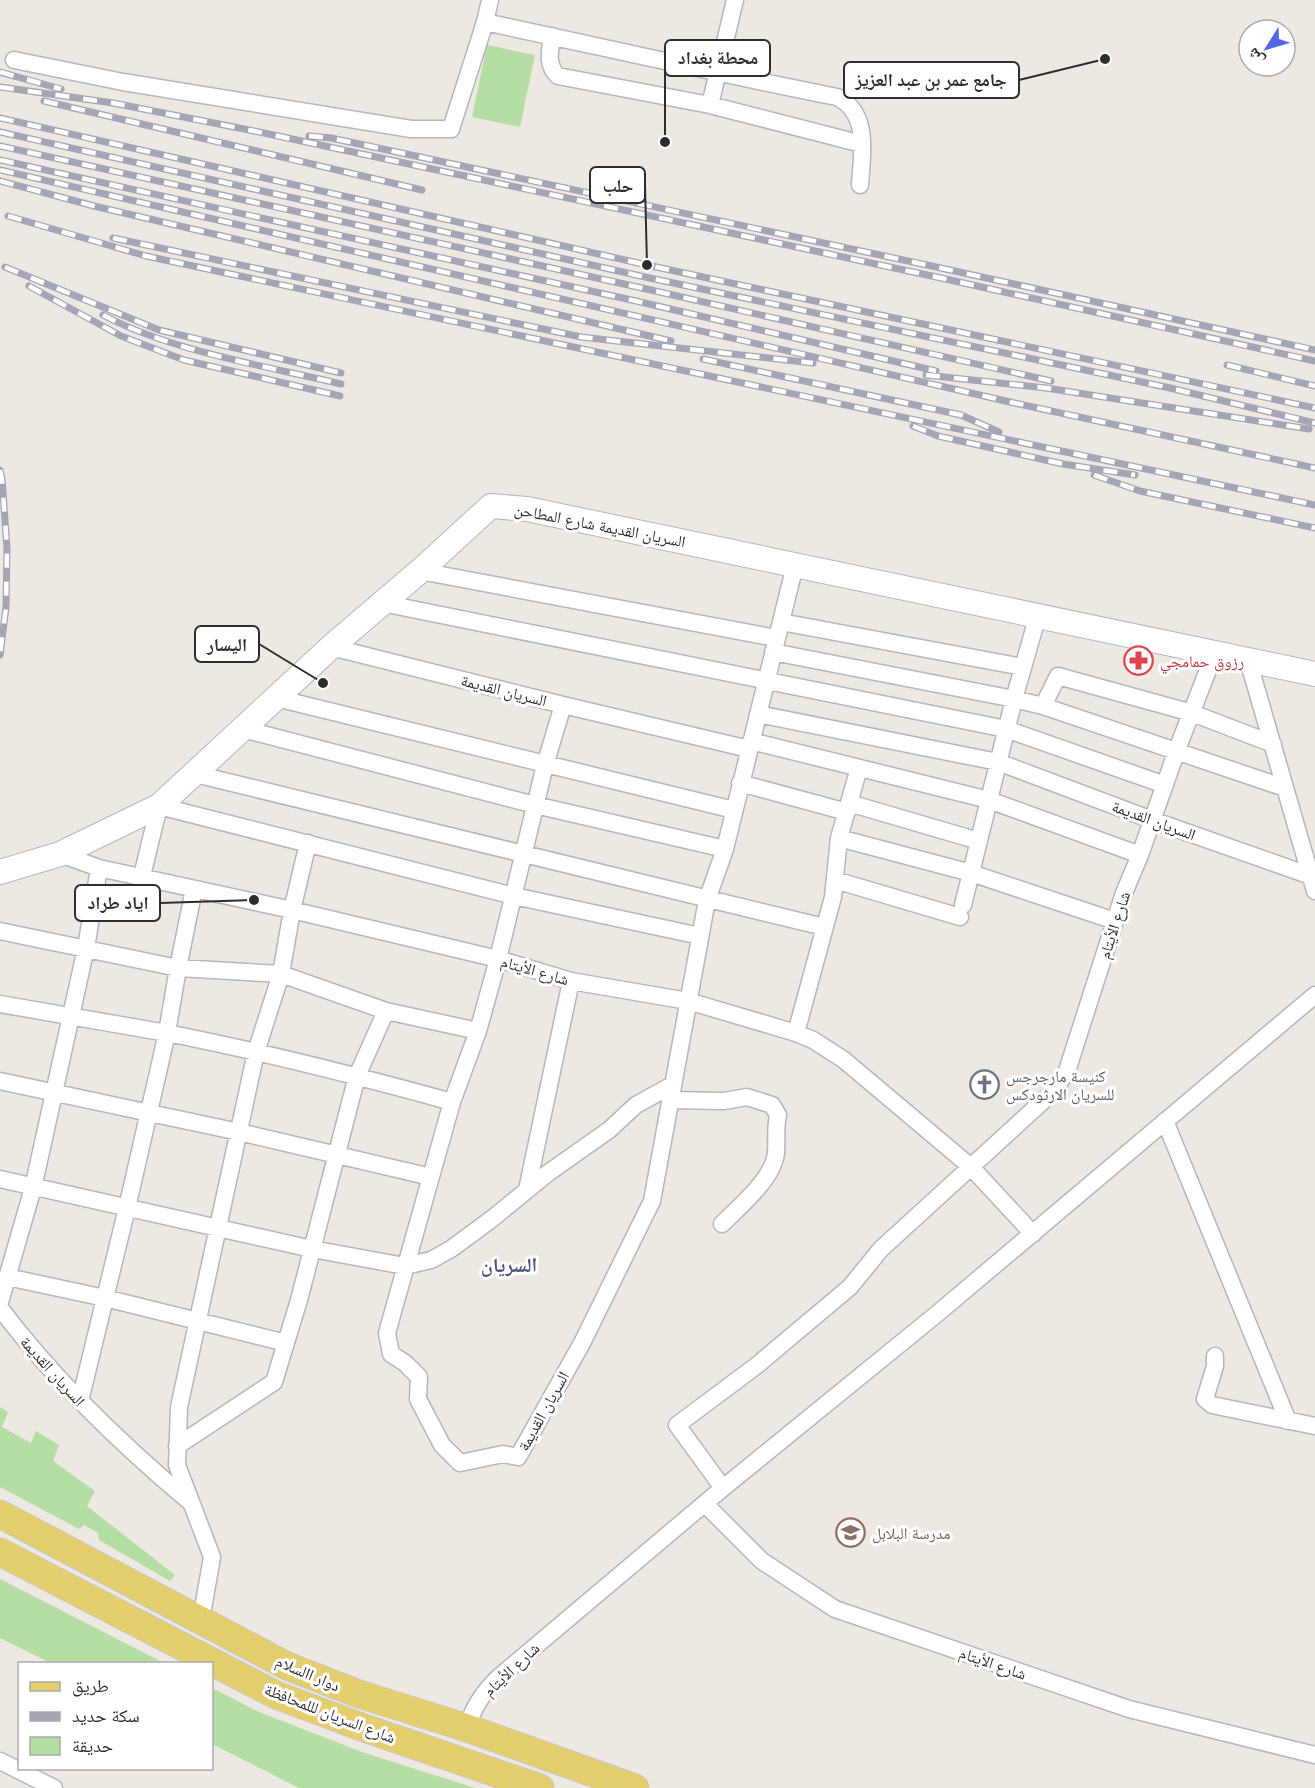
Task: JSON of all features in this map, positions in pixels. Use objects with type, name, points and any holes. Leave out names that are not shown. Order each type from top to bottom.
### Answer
[{"type":"main road","name":"دوار االسلام","points":[[0,1514],[287,1666],[359,1694],[467,1728],[635,1788]]},
{"type":"main road","name":"شارع السريان لللمحافظة","points":[[0,1552],[212,1662]]},
{"type":"main road","name":"شارع السريان لللمحافظة","points":[[213,1662],[276,1695],[364,1728],[540,1788]]},
{"type":"street","points":[[14,60],[123,82],[411,129],[451,129],[490,0]]},
{"type":"street","points":[[710,105],[735,0]]},
{"type":"street","points":[[485,22],[718,74],[837,97],[847,102],[855,111],[860,124],[862,144],[860,185]]},
{"type":"street","points":[[552,36],[549,62],[550,68],[558,76],[710,105],[862,144]]},
{"type":"street","name":"السريان القديمة شارع المطاحن","points":[[0,872],[60,854],[159,806],[331,647],[420,571],[491,506],[527,509],[1315,674]]},
{"type":"street","name":"السريان القديمة","points":[[331,647],[563,705],[545,765],[514,896],[478,1031],[452,1102],[387,1333],[391,1354],[405,1363],[419,1377],[418,1399],[442,1445],[460,1463],[503,1454],[518,1457],[582,1343],[652,1201],[707,900],[724,849],[795,565]]},
{"type":"street","points":[[420,571],[777,637],[1023,667]]},
{"type":"street","points":[[382,603],[1006,729],[1165,785]]},
{"type":"street","points":[[835,880],[962,911],[1006,729],[1038,615]]},
{"type":"street","points":[[777,637],[1043,706],[1285,788]]},
{"type":"street","name":"شارع الأيتام","points":[[723,1488],[677,1425],[756,1366],[850,1287],[881,1250],[1054,1091],[1067,1071],[1124,893],[1215,652]]},
{"type":"street","name":"السريان القديمة","points":[[1248,660],[1313,883]]},
{"type":"street","points":[[1043,706],[1058,676],[1192,713],[1272,744]]},
{"type":"street","points":[[276,698],[734,810]]},
{"type":"street","points":[[563,705],[859,768],[989,800],[1140,855]]},
{"type":"street","name":"السريان القديمة","points":[[758,714],[998,762],[1313,883]]},
{"type":"street","points":[[243,729],[535,805],[724,849]]},
{"type":"street","points":[[796,1033],[833,897],[839,838],[859,768]]},
{"type":"street","points":[[195,774],[824,927]]},
{"type":"street","points":[[740,783],[848,807],[979,841]]},
{"type":"street","points":[[142,876],[159,806],[514,896],[700,936]]},
{"type":"street","points":[[839,838],[971,873],[1115,921]]},
{"type":"street","name":"السريان القديمة","points":[[201,1620],[212,1557],[177,1465],[178,1407],[256,1052],[281,974],[292,910],[308,843]]},
{"type":"street","name":"شارع الأيتام","points":[[60,854],[99,868],[292,910],[498,959],[572,981],[688,1001],[796,1033],[813,1040],[844,1060],[970,1167],[1034,1234]]},
{"type":"street","points":[[0,1302],[33,1188],[86,948],[99,868]]},
{"type":"street","points":[[80,1401],[167,1033],[194,889]]},
{"type":"street","points":[[0,931],[178,968],[281,974],[386,1011],[478,1031]]},
{"type":"street","points":[[527,1190],[572,981]]},
{"type":"street","name":"شارع الأيتام","points":[[467,1728],[476,1705],[490,1685],[723,1488],[1034,1234],[1315,995]]},
{"type":"street","points":[[0,1004],[167,1033],[256,1052],[452,1102]]},
{"type":"street","points":[[177,1446],[274,1382],[299,1300],[357,1076],[386,1011]]},
{"type":"street","points":[[0,1081],[239,1132],[431,1177]]},
{"type":"street","points":[[0,1179],[312,1249],[405,1266],[431,1260],[451,1249],[548,1173],[609,1130],[636,1105],[671,1092],[724,1101],[747,1097],[772,1105],[778,1115],[775,1129],[776,1155],[768,1175],[722,1224]]},
{"type":"street","points":[[1165,1121],[1288,1420]]},
{"type":"street","points":[[7,1276],[286,1343]]},
{"type":"street","name":"السريان القديمة","points":[[0,1308],[24,1341],[80,1401],[143,1463],[191,1503]]},
{"type":"street","points":[[1215,1356],[1215,1366],[1205,1399],[1212,1405],[1315,1426]]},
{"type":"street","name":"شارع الأيتام","points":[[705,1504],[762,1562],[835,1609],[1129,1709],[1315,1755]]},
{"type":"street","points":[[0,1761],[54,1788]]},
{"type":"green space","points":[[487,45],[535,55],[520,127],[472,117]]},
{"type":"green space","points":[[0,1407],[8,1412],[2,1427],[31,1443],[36,1431],[59,1445],[53,1461],[95,1491],[87,1506],[175,1575],[170,1581],[99,1540],[98,1533],[84,1525],[79,1529],[0,1487]]},
{"type":"green space","points":[[0,1579],[162,1662],[49,1662],[0,1638]]},
{"type":"green space","points":[[213,1689],[259,1712],[362,1752],[475,1788],[299,1788],[213,1745]]},
{"type":"railway","points":[[0,72],[61,89]]},
{"type":"railway","points":[[0,87],[113,103],[264,133],[941,278],[1315,361]]},
{"type":"railway","points":[[44,101],[422,190]]},
{"type":"railway","points":[[0,118],[647,265],[1315,408]]},
{"type":"railway","points":[[0,132],[645,277],[1170,388],[1315,423]]},
{"type":"railway","points":[[309,136],[331,138],[1315,350]]},
{"type":"railway","points":[[0,146],[1051,381]]},
{"type":"railway","points":[[0,160],[636,301],[936,371]]},
{"type":"railway","points":[[0,170],[1010,402],[1315,468]]},
{"type":"railway","points":[[0,181],[94,206],[671,341]]},
{"type":"railway","points":[[8,216],[146,256],[1315,505]]},
{"type":"railway","points":[[113,238],[581,337],[813,363]]},
{"type":"railway","points":[[5,267],[159,330],[341,373]]},
{"type":"railway","points":[[29,286],[121,336],[184,360],[340,396]]},
{"type":"railway","points":[[103,315],[130,328],[188,348],[341,384]]},
{"type":"railway","points":[[703,359],[961,415],[999,432]]},
{"type":"railway","points":[[1227,365],[1315,386]]},
{"type":"railway","points":[[926,375],[1046,388],[1309,429]]},
{"type":"railway","points":[[913,426],[938,436],[1063,464],[1135,475]]},
{"type":"railway","points":[[0,470],[7,548],[6,607],[0,655]]},
{"type":"railway","points":[[1094,475],[1140,491],[1315,528]]},
{"type":"place","name":"جامع عمر بن عبد العزيز","points":[[1105,59]]},
{"type":"place","name":"محطة بغداد","points":[[665,142]]},
{"type":"place","name":"حلب","points":[[647,265]]},
{"type":"place","name":"رزوق حمامجي","points":[[1139,661]]},
{"type":"place","name":"اليسار","points":[[323,683]]},
{"type":"place","name":"اياد طراد","points":[[254,900]]},
{"type":"place","name":"كنيسة مارجرجس للسريان الارثودكس","points":[[985,1085]]},
{"type":"place","name":"مدرسة البلابل","points":[[851,1533]]},
{"type":"district","name":"السريان","points":[[509,1265]]}]
